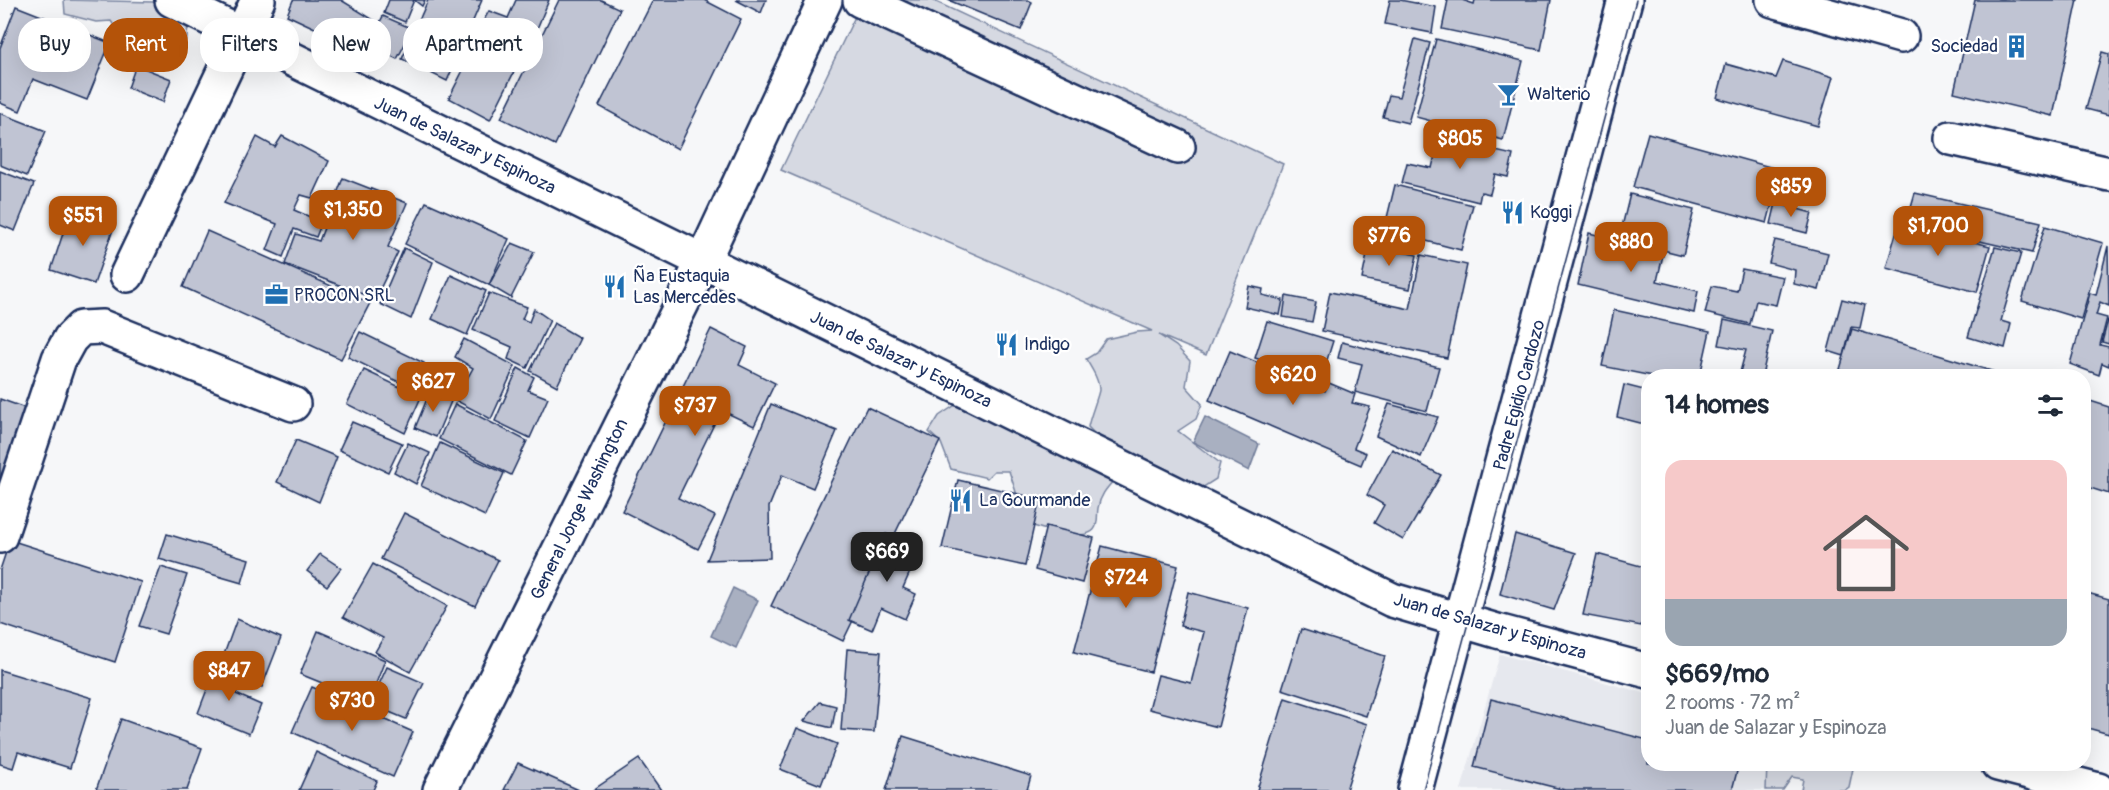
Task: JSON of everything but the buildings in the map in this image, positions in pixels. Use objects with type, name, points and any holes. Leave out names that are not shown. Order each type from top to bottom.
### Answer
[{"type":"street","name":"Juan de Salazar y Espinoza","points":[[172,0],[208,18]]},
{"type":"street","points":[[250,18],[258,0]]},
{"type":"street","name":"General Jorge Washington","points":[[440,790],[703,261],[825,0]]},
{"type":"street","points":[[860,0],[1178,147]]},
{"type":"street","name":"Padre Egidio Cardozo","points":[[1414,790],[1625,0]]},
{"type":"street","points":[[1773,0],[1900,36]]},
{"type":"street","name":"Juan de Salazar y Espinoza","points":[[299,63],[1392,600],[1641,669]]},
{"type":"street","points":[[127,275],[224,72]]},
{"type":"street","points":[[1951,138],[2109,174]]},
{"type":"street","points":[[0,536],[59,358],[70,339],[81,328],[102,327],[293,404]]},
{"type":"street","points":[[2025,771],[2098,790]]},
{"type":"shaded area","points":[[64,0],[154,2],[182,18],[103,18],[103,22],[96,22],[91,21],[91,18],[65,14]]},
{"type":"shaded area","points":[[863,0],[932,0],[1283,164],[1206,355],[1159,335],[1176,346],[1190,361],[1186,386],[1202,404],[1196,419],[1178,431],[1220,463],[1216,479],[1202,488],[1161,467],[1146,469],[1111,454],[1111,442],[1098,437],[1088,427],[1099,386],[1086,359],[1096,353],[1106,339],[1152,331],[781,170]]},
{"type":"shaded area","points":[[972,394],[1114,480],[1100,500],[1097,524],[1092,531],[1076,535],[1031,525],[1018,498],[1009,471],[994,471],[987,478],[951,469],[941,443],[929,432],[939,416]]},
{"type":"shaded area","points":[[1500,654],[1641,692],[1641,771],[1778,771],[1773,790],[1461,790]]},
{"type":"shaded area","points":[[1767,771],[1852,771],[1849,787],[1845,790],[1801,790],[1803,779],[1792,777],[1783,790],[1766,790]]},
{"type":"water","points":[[1205,417],[1259,444],[1249,471],[1193,442]]},
{"type":"water","points":[[733,588],[758,600],[736,648],[711,636]]},
{"type":"tram line","points":[[1423,790],[1636,0]]},
{"type":"place","name":"Sociedad","points":[[2016,46]]},
{"type":"place","name":"Walterio","points":[[1509,94]]},
{"type":"place","name":"Koggi","points":[[1512,212]]},
{"type":"place","name":"Ña Eustaquia Las Mercedes","points":[[615,286]]},
{"type":"place","name":"PROCON SRL","points":[[276,295]]},
{"type":"place","name":"Indigo","points":[[1006,344]]},
{"type":"place","name":"La Gourmande","points":[[961,500]]}]
